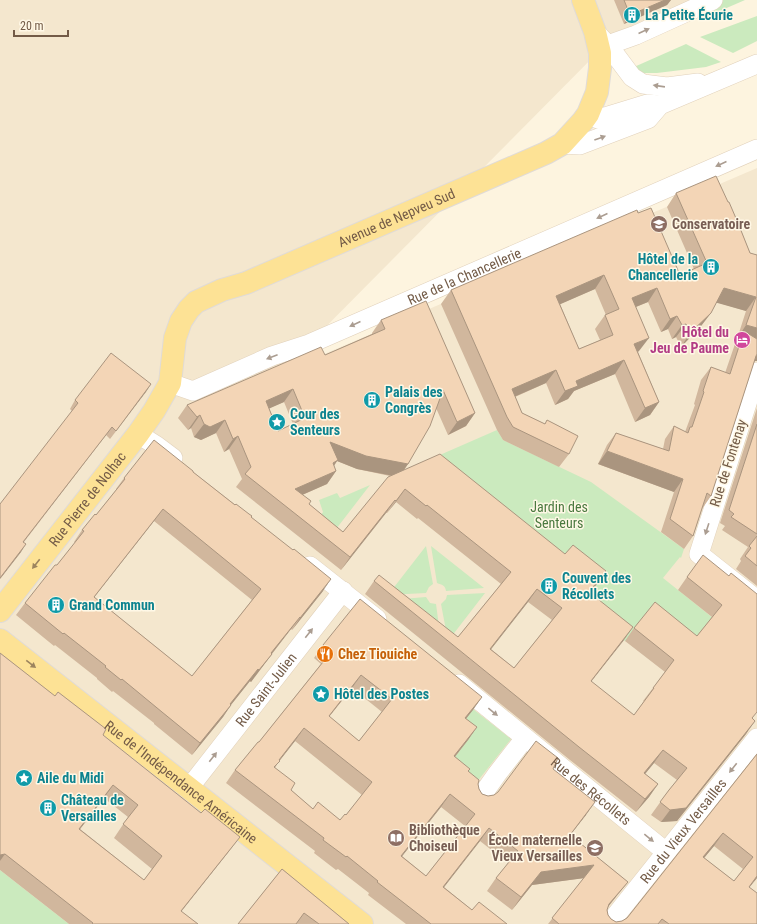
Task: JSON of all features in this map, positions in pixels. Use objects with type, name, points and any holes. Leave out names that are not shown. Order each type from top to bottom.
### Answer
[{"type":"main road","name":"Avenue de Nepveu Sud","points":[[170,384],[175,338],[181,321],[196,302],[222,290],[246,283],[546,153],[562,144],[583,122],[597,92],[600,68],[601,38],[583,0]]},
{"type":"main road","name":"Rue Pierre de Nolhac","points":[[0,611],[138,434],[170,384]]},
{"type":"main road","name":"Rue de l'Indépendance Américaine","points":[[0,640],[362,924]]},
{"type":"street","points":[[601,38],[636,34],[712,0]]},
{"type":"street","points":[[601,38],[628,73],[643,84],[667,87],[725,79]]},
{"type":"street","points":[[588,114],[598,119],[646,104],[660,105],[725,79],[757,64]]},
{"type":"street","points":[[562,144],[580,145],[648,119],[660,105]]},
{"type":"street","name":"Rue de la Chancellerie","points":[[170,384],[193,391],[272,356],[309,344],[757,149]]},
{"type":"street","name":"Rue de Fontenay","points":[[757,372],[752,408],[699,554],[757,600]]},
{"type":"street","points":[[138,434],[157,446],[188,470]]},
{"type":"street","points":[[299,558],[389,628]]},
{"type":"street","name":"Rue Saint-Julien","points":[[189,788],[343,591]]},
{"type":"street","name":"Rue des Récollets","points":[[445,673],[666,852]]},
{"type":"street","points":[[480,798],[526,738]]},
{"type":"street","name":"Rue du Vieux Versailles","points":[[609,924],[757,738]]},
{"type":"shaded area","points":[[0,0],[698,0],[612,38],[280,373],[757,168],[757,924],[69,924],[0,870]]},
{"type":"green space","points":[[720,0],[745,0],[699,20],[695,11]]},
{"type":"green space","points":[[757,16],[757,41],[733,53],[700,37]]},
{"type":"green space","points":[[686,44],[721,62],[706,67],[657,73],[644,73],[634,67]]},
{"type":"green space","name":"Jardin des Senteurs","points":[[497,430],[503,440],[591,482],[684,549],[681,558],[680,557],[663,578],[713,618],[688,649],[625,641],[410,468]]},
{"type":"green space","points":[[370,485],[333,533],[317,522],[323,512],[319,500],[337,493],[340,498]]},
{"type":"green space","points":[[426,546],[433,584],[429,587],[426,593],[388,595]]},
{"type":"green space","points":[[431,546],[484,588],[446,591],[444,586],[437,583]]},
{"type":"green space","points":[[485,593],[448,641],[441,604],[446,599],[447,595]]},
{"type":"green space","points":[[426,597],[430,603],[436,604],[441,641],[390,600]]},
{"type":"green space","points":[[473,709],[511,739],[469,792],[439,758],[456,730]]},
{"type":"green space","points":[[0,870],[69,924],[0,924]]},
{"type":"building","points":[[624,0],[665,0],[630,15]]},
{"type":"building","points":[[716,176],[729,202],[750,253],[757,255],[757,328],[746,325],[756,297],[724,288],[711,313],[690,333],[686,324],[682,325],[677,316],[670,319],[657,288],[632,298],[649,338],[634,344],[659,402],[645,408],[624,360],[576,381],[578,386],[565,391],[556,370],[512,389],[522,413],[545,424],[547,420],[578,436],[569,454],[513,427],[507,417],[451,290],[637,210],[638,213],[651,208],[680,275],[707,263],[676,193]],"holes":[[[604,275],[619,309],[605,315],[613,335],[579,349],[556,296]]]},
{"type":"building","points":[[426,301],[475,413],[457,422],[443,390],[430,426],[408,464],[366,456],[330,442],[338,460],[333,463],[336,471],[295,489],[311,501],[309,504],[343,532],[388,477],[440,454],[565,554],[573,545],[606,571],[589,592],[633,627],[591,681],[634,715],[674,660],[634,628],[655,602],[697,636],[722,605],[687,577],[703,555],[729,576],[731,573],[757,594],[757,712],[752,718],[755,721],[686,808],[670,810],[660,802],[687,768],[663,750],[644,773],[658,784],[645,799],[374,581],[379,575],[458,637],[511,572],[405,489],[350,557],[245,474],[251,467],[238,436],[233,439],[225,420],[210,427],[204,424],[200,415],[197,417],[187,405],[321,347],[325,355],[385,329],[381,320]],"holes":[[[293,389],[305,418],[278,431],[266,401]],[[537,589],[562,608],[514,668],[490,649]]]},
{"type":"building","points":[[744,331],[757,339],[757,354],[711,496],[707,493],[693,536],[670,519],[683,479],[607,451],[616,433],[669,451],[674,426],[688,433],[690,427],[692,427],[711,367],[730,374]]},
{"type":"building","points":[[111,353],[151,384],[116,431],[112,427],[23,542],[26,544],[0,578],[0,504],[78,403],[75,400]]},
{"type":"building","points":[[757,424],[757,534],[731,517],[734,514],[729,510]]},
{"type":"building","name":"Grand Commun","points":[[154,440],[331,579],[200,743],[122,679],[121,680],[105,667],[106,666],[25,603],[84,531],[82,530],[95,514],[96,515],[125,479],[124,478]],"holes":[[[163,509],[261,589],[192,676],[94,597]]]},
{"type":"building","points":[[757,536],[757,566],[745,556],[751,548],[749,546]]},
{"type":"building","points":[[360,599],[482,697],[465,718],[477,727],[454,756],[470,769],[468,771],[479,780],[479,789],[482,794],[488,796],[494,795],[498,792],[536,741],[558,758],[553,769],[595,802],[570,835],[628,882],[609,904],[607,910],[611,919],[616,922],[627,918],[757,754],[757,876],[749,887],[757,893],[757,924],[669,924],[662,919],[658,924],[559,924],[552,918],[594,865],[541,872],[521,897],[496,878],[518,851],[489,828],[443,887],[472,910],[479,902],[507,924],[431,924],[377,882],[378,881],[347,856],[346,857],[323,840],[324,838],[235,770],[331,652],[323,645]],"holes":[[[361,675],[392,699],[359,741],[329,716]],[[304,728],[372,782],[346,815],[345,814],[340,820],[318,802],[313,809],[291,790],[295,783],[274,767],[280,761],[279,760]],[[450,794],[475,814],[426,876],[401,856]],[[723,833],[753,857],[734,881],[703,857]]]},
{"type":"building","name":"Château de Versailles","points":[[0,653],[55,696],[58,692],[106,729],[103,735],[201,813],[205,809],[240,837],[181,911],[198,924],[92,924],[93,923],[5,854],[0,855]],"holes":[[[113,785],[138,805],[123,824],[162,856],[144,880],[79,829]]]},
{"type":"building","points":[[282,869],[349,924],[319,924],[304,913],[296,924],[238,924]]},
{"type":"place","name":"La Petite Écurie","points":[[632,15]]},
{"type":"place","name":"Conservatoire","points":[[659,224]]},
{"type":"place","name":"Hôtel de la Chancellerie","points":[[711,267]]},
{"type":"place","name":"Hôtel du Jeu de Paume","points":[[742,340]]},
{"type":"place","name":"Palais des Congrès","points":[[372,400]]},
{"type":"place","name":"Cour des Senteurs","points":[[277,422]]},
{"type":"place","name":"Couvent des Récollets","points":[[549,586]]},
{"type":"place","name":"Grand Commun","points":[[56,605]]},
{"type":"place","name":"Chez Tiouiche","points":[[325,654]]},
{"type":"place","name":"Hôtel des Postes","points":[[321,694]]},
{"type":"place","name":"Aile du Midi","points":[[24,778]]},
{"type":"place","name":"Château de Versailles","points":[[48,808]]},
{"type":"place","name":"Bibliothèque Choiseul","points":[[396,838]]},
{"type":"place","name":"École maternelle Vieux Versailles","points":[[595,848]]}]
